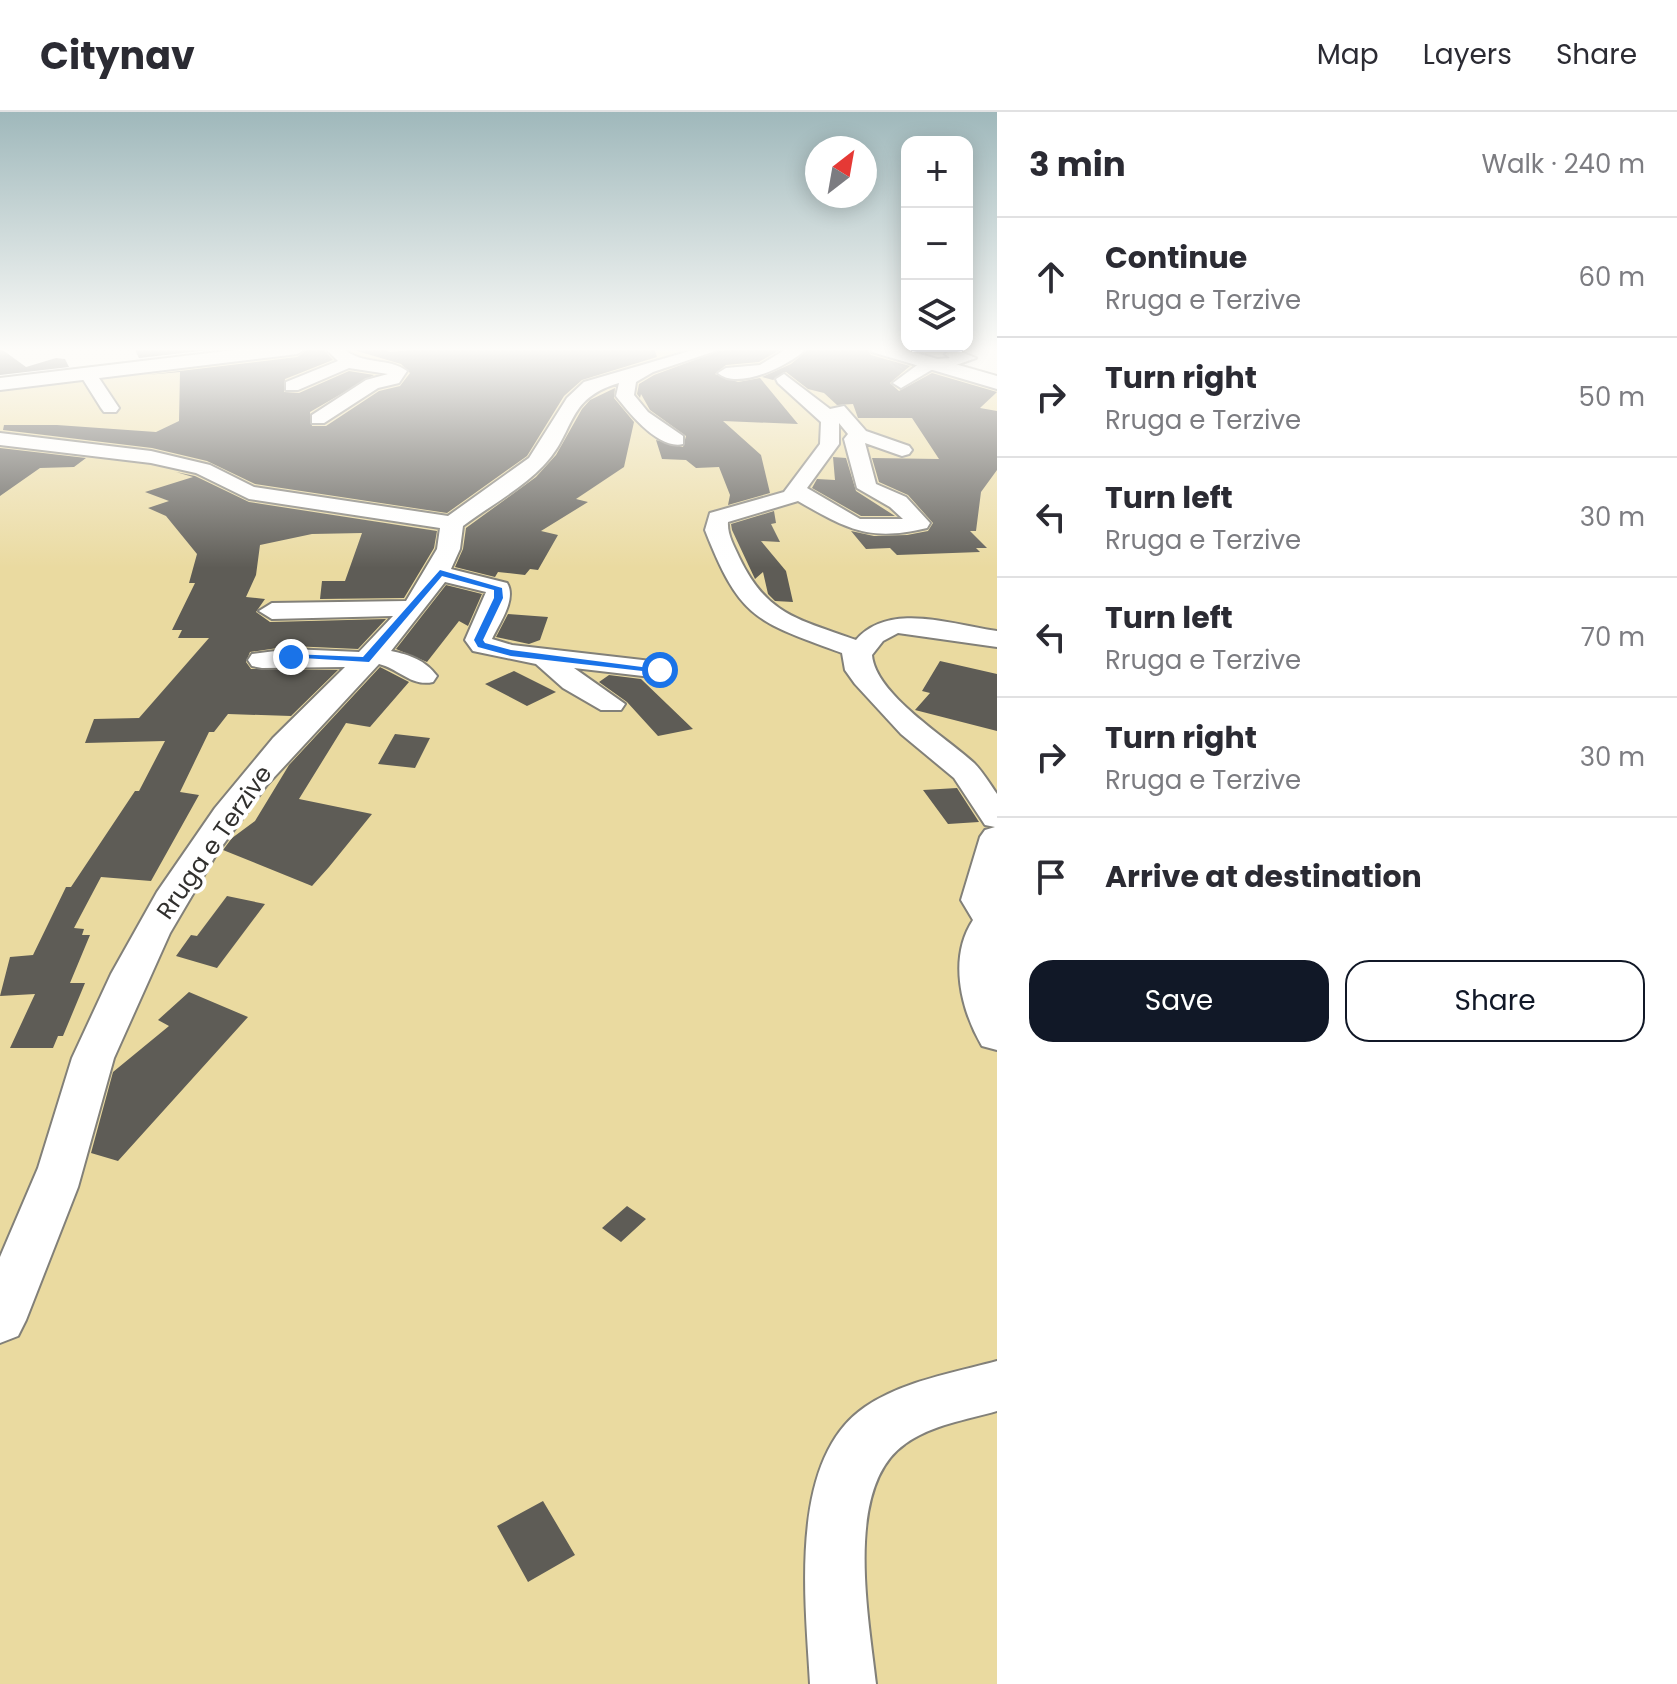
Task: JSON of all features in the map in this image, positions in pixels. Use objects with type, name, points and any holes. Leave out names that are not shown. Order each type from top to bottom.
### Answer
[{"type":"street","points":[[0,439],[203,469],[249,493],[333,507],[415,515],[452,523],[536,462],[562,421]]},
{"type":"street","points":[[650,421],[676,440]]},
{"type":"street","points":[[797,491],[799,481],[827,454],[833,434],[828,421]]},
{"type":"street","points":[[850,421],[859,435],[902,450]]},
{"type":"street","points":[[797,491],[855,525],[895,527],[919,523],[893,498],[867,488],[854,439],[859,435]]},
{"type":"street","points":[[797,491],[776,502],[723,514],[716,523],[728,559],[746,593],[779,621],[842,641],[858,654]]},
{"type":"street","points":[[318,530],[333,507]]},
{"type":"street","name":"Rruga e Terzive","points":[[0,1320],[60,1170],[92,1059],[136,961],[161,916],[207,844],[282,745],[414,608],[440,573],[454,537],[452,523]]},
{"type":"street","points":[[440,573],[498,588],[498,598],[478,640],[482,645],[544,657],[660,670]]},
{"type":"street","points":[[272,611],[414,608]]},
{"type":"street","points":[[997,639],[894,625],[874,635],[858,654],[859,670],[865,678],[912,728],[966,772],[997,818]]},
{"type":"street","points":[[262,660],[368,657],[404,662],[423,676]]},
{"type":"street","points":[[544,657],[573,682],[611,704]]},
{"type":"street","points":[[997,837],[979,900],[994,918],[983,932],[980,966],[984,1000],[997,1036]]},
{"type":"street","points":[[843,1684],[837,1527],[843,1493],[855,1461],[867,1440],[884,1426],[931,1404],[997,1386]]},
{"type":"shaded area","points":[[0,421],[997,421],[997,1684],[0,1684]]},
{"type":"building","points":[[178,421],[311,421],[312,426],[326,426],[333,421],[548,421],[527,456],[447,513],[255,484],[207,461],[152,448],[3,430],[4,425],[57,425],[156,432]]},
{"type":"building","points":[[575,421],[634,422],[624,467],[576,499],[588,502],[541,531],[558,535],[538,570],[530,569],[525,575],[498,572],[495,577],[455,567],[463,549],[466,528],[536,477],[556,455]]},
{"type":"building","points":[[666,421],[723,421],[761,455],[770,493],[728,505],[730,495],[719,467],[696,468],[686,460],[662,459],[656,440],[683,447],[686,436]]},
{"type":"building","points":[[732,421],[796,421],[798,424]]},
{"type":"building","points":[[914,421],[997,421],[997,470],[981,492],[976,531],[970,531],[987,548],[976,548],[980,552],[897,555],[890,548],[866,549],[851,531],[874,536],[907,535],[928,531],[933,523],[908,495],[879,482],[872,458],[939,459]]},
{"type":"building","points":[[0,448],[86,458],[74,467],[40,468],[0,496]]},
{"type":"building","points":[[833,457],[846,458],[856,491],[895,516],[861,516],[812,488],[817,479],[835,480]]},
{"type":"building","points":[[176,472],[195,476],[249,502],[437,531],[434,548],[404,598],[320,599],[322,581],[345,581],[362,533],[312,534],[260,545],[256,575],[246,597],[265,599],[256,612],[270,622],[386,619],[358,649],[291,646],[250,652],[246,662],[251,669],[338,670],[291,716],[228,714],[214,732],[209,732],[180,792],[199,795],[151,881],[101,877],[74,928],[84,929],[82,935],[90,935],[70,983],[85,983],[63,1036],[58,1036],[53,1048],[10,1048],[35,994],[0,996],[10,957],[33,955],[66,887],[71,887],[135,791],[139,791],[165,741],[85,743],[94,719],[139,718],[209,638],[178,638],[182,630],[172,630],[195,583],[189,583],[197,554],[166,516],[148,508],[169,501],[145,492],[193,477]]},
{"type":"building","points":[[774,511],[776,523],[771,524],[780,542],[761,541],[786,571],[793,602],[775,601],[768,594],[763,572],[755,579],[732,530],[731,524]]},
{"type":"building","points":[[446,585],[482,594],[468,626],[459,621],[427,662],[396,649]]},
{"type":"building","points":[[508,614],[548,617],[540,640],[529,644],[496,637]]},
{"type":"building","points":[[940,661],[997,674],[997,731],[915,710],[930,693],[922,691]]},
{"type":"building","points":[[380,667],[409,682],[370,727],[346,723],[299,799],[372,814],[329,867],[312,886],[223,850],[232,838],[255,821],[289,765]]},
{"type":"building","points":[[514,671],[556,692],[527,706],[485,684]]},
{"type":"building","points":[[609,675],[641,679],[693,729],[658,736],[627,702],[599,682]]},
{"type":"building","points":[[395,734],[430,738],[415,768],[378,764]]},
{"type":"building","points":[[957,788],[979,822],[948,824],[923,790]]},
{"type":"building","points":[[227,896],[265,904],[217,968],[176,956],[191,935],[197,936]]},
{"type":"building","points":[[189,992],[248,1017],[118,1161],[91,1153],[113,1072],[169,1026],[158,1020]]},
{"type":"building","points":[[627,1206],[646,1219],[621,1242],[602,1228]]},
{"type":"building","points":[[543,1501],[575,1555],[528,1582],[497,1526]]},
{"type":"route","points":[[291,657],[366,660],[414,608],[440,573],[498,588],[498,598],[478,640],[482,645],[511,653],[660,670]]}]
